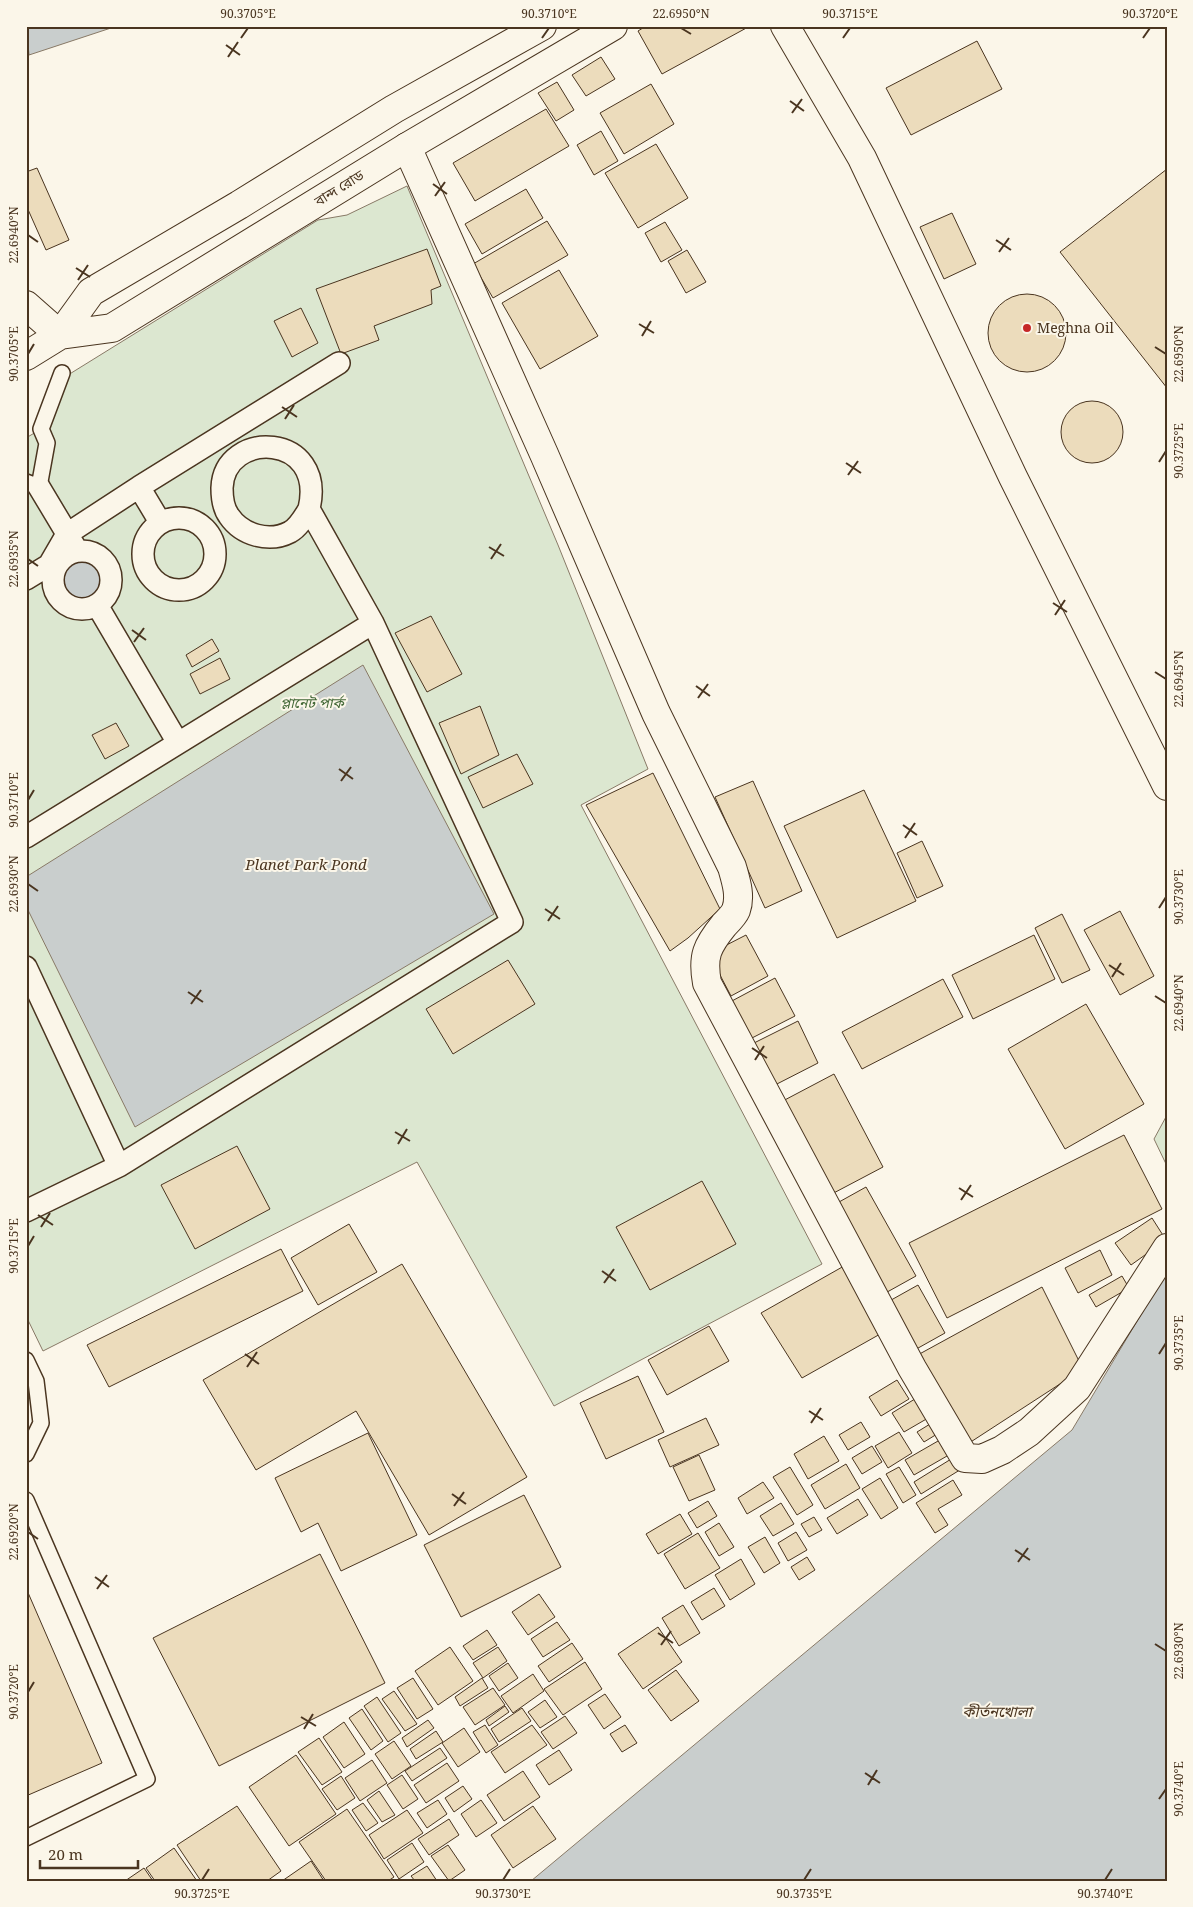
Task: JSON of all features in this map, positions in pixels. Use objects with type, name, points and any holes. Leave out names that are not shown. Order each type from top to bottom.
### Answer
[{"type":"main road","name":"বান্দ রোড","points":[[26,356],[60,335],[91,292],[394,109],[542,26]]},
{"type":"main road","name":"বান্দ রোড","points":[[60,335],[112,328],[406,147],[613,26]]},
{"type":"main road","points":[[785,26],[862,158],[1013,477],[1167,786]]},
{"type":"main road","points":[[406,147],[544,454],[656,713],[732,867],[738,888],[736,910],[716,935],[707,952],[704,965],[707,983],[912,1368],[965,1458],[982,1459],[1002,1450],[1029,1432],[1077,1388],[1167,1248]]},
{"type":"main road","points":[[26,305],[60,335]]},
{"type":"street","points":[[26,579],[52,566],[72,543],[139,487],[339,363]]},
{"type":"street","points":[[266,446],[280,449],[294,455],[304,466],[311,480],[313,494],[310,509],[302,522],[290,532],[276,536],[261,537],[247,532],[234,524],[226,512],[222,497],[222,482],[228,468],[238,457],[251,449],[266,446]]},
{"type":"street","points":[[33,484],[72,543],[87,552],[97,555],[104,561],[110,570],[112,580],[110,590],[105,599],[88,609],[70,607],[62,601],[54,585],[52,566]]},
{"type":"street","points":[[139,487],[160,522]]},
{"type":"street","points":[[26,1211],[119,1166],[512,922],[373,623],[310,509]]},
{"type":"street","points":[[177,517],[188,518],[199,523],[208,531],[216,553],[211,570],[201,583],[179,590],[166,588],[155,582],[147,572],[143,560],[143,548],[147,535],[160,522],[177,517]]},
{"type":"street","points":[[216,553],[247,532]]},
{"type":"street","points":[[97,605],[178,743]]},
{"type":"street","points":[[26,837],[373,623]]},
{"type":"street","points":[[26,967],[119,1166]]},
{"type":"lane","points":[[33,484],[47,443],[41,429],[62,373]]},
{"type":"lane","points":[[26,1360],[36,1381],[41,1423],[26,1454]]},
{"type":"lane","points":[[26,1500],[147,1779],[26,1838]]},
{"type":"green space","name":"প্লানেট পার্ক","points":[[407,186],[558,545],[648,769],[581,805],[822,1264],[554,1406],[417,1162],[43,1351],[26,1316],[26,438],[41,429],[68,375],[318,220],[347,215]]},
{"type":"green space","points":[[1167,1115],[1167,1166],[1154,1139]]},
{"type":"water","points":[[26,26],[117,26],[29,55]]},
{"type":"water","points":[[87,560],[94,563],[100,569],[103,580],[102,588],[94,597],[87,600],[79,600],[72,597],[64,588],[63,576],[66,569],[75,561]]},
{"type":"water","name":"Planet Park Pond","points":[[363,665],[494,914],[135,1127],[26,906],[26,877]]},
{"type":"water","name":"কীর্তনখোলা","points":[[1167,1271],[1167,1881],[531,1881],[1072,1430]]},
{"type":"building","points":[[646,26],[750,26],[662,74],[638,31]]},
{"type":"building","points":[[977,41],[1002,89],[911,135],[886,88]]},
{"type":"building","points":[[601,57],[615,79],[586,96],[572,75]]},
{"type":"building","points":[[557,82],[574,110],[556,121],[538,93]]},
{"type":"building","points":[[651,84],[674,124],[624,154],[600,113]]},
{"type":"building","points":[[546,109],[569,146],[475,201],[453,163]]},
{"type":"building","points":[[601,131],[618,161],[594,175],[577,145]]},
{"type":"building","points":[[656,144],[688,198],[638,228],[605,173]]},
{"type":"building","points":[[37,168],[69,240],[46,250],[26,205],[26,172]]},
{"type":"building","points":[[1167,169],[1167,388],[1060,252]]},
{"type":"building","points":[[526,189],[543,218],[482,254],[465,224]]},
{"type":"building","points":[[952,213],[976,264],[944,279],[920,227]]},
{"type":"building","points":[[547,221],[568,255],[493,298],[473,264]]},
{"type":"building","points":[[665,222],[682,250],[661,262],[645,233]]},
{"type":"building","points":[[427,249],[441,286],[431,290],[432,304],[374,326],[379,340],[341,354],[316,289]]},
{"type":"building","points":[[687,250],[706,282],[686,293],[668,261]]},
{"type":"building","points":[[559,270],[598,336],[540,369],[502,303]]},
{"type":"building","name":"Meghna Oil","points":[[1027,294],[1042,297],[1054,306],[1063,318],[1066,333],[1063,348],[1054,360],[1042,369],[1027,372],[1012,369],[1000,360],[991,348],[988,333],[991,318],[1000,306],[1012,297]]},
{"type":"building","points":[[301,308],[318,343],[292,357],[274,321]]},
{"type":"building","points":[[1092,401],[1109,406],[1114,410],[1118,415],[1123,432],[1118,449],[1114,454],[1109,458],[1092,463],[1075,458],[1070,454],[1066,449],[1061,432],[1066,415],[1070,410],[1075,406]]},
{"type":"building","points":[[431,616],[462,674],[427,692],[395,633]]},
{"type":"building","points":[[212,639],[219,651],[192,667],[186,655]]},
{"type":"building","points":[[220,658],[230,679],[200,694],[190,674]]},
{"type":"building","points":[[480,706],[499,755],[461,774],[439,723]]},
{"type":"building","points":[[116,723],[129,746],[105,759],[92,735]]},
{"type":"building","points":[[517,754],[533,784],[483,808],[468,777]]},
{"type":"building","points":[[653,773],[720,909],[688,938],[670,951],[586,805]]},
{"type":"building","points":[[753,781],[802,891],[765,908],[715,797]]},
{"type":"building","points":[[864,790],[916,901],[837,938],[784,826]]},
{"type":"building","points":[[922,841],[943,886],[917,898],[897,853]]},
{"type":"building","points":[[1120,911],[1154,976],[1120,995],[1084,930]]},
{"type":"building","points":[[1062,914],[1090,970],[1062,983],[1035,928]]},
{"type":"building","points":[[746,935],[768,976],[731,996],[709,954]]},
{"type":"building","points":[[1034,935],[1055,979],[973,1019],[952,975]]},
{"type":"building","points":[[508,960],[535,1004],[453,1054],[426,1009]]},
{"type":"building","points":[[775,978],[795,1016],[750,1039],[730,1002]]},
{"type":"building","points":[[943,979],[963,1017],[862,1069],[842,1032]]},
{"type":"building","points":[[1086,1004],[1144,1104],[1065,1149],[1008,1049]]},
{"type":"building","points":[[798,1021],[818,1063],[773,1086],[752,1044]]},
{"type":"building","points":[[834,1074],[883,1167],[828,1196],[779,1103]]},
{"type":"building","points":[[1124,1135],[1162,1209],[947,1318],[909,1243]]},
{"type":"building","points":[[237,1146],[270,1209],[195,1249],[161,1185]]},
{"type":"building","points":[[702,1181],[736,1244],[650,1290],[616,1227]]},
{"type":"building","points":[[866,1187],[916,1276],[880,1296],[830,1207]]},
{"type":"building","points":[[1152,1218],[1166,1240],[1131,1265],[1115,1243]]},
{"type":"building","points":[[349,1224],[377,1272],[318,1305],[291,1258]]},
{"type":"building","points":[[281,1249],[303,1291],[109,1387],[87,1345]]},
{"type":"building","points":[[1100,1250],[1112,1275],[1078,1293],[1065,1268]]},
{"type":"building","points":[[402,1264],[527,1477],[429,1535],[356,1411],[256,1470],[203,1380]]},
{"type":"building","points":[[844,1266],[882,1333],[802,1378],[761,1313]]},
{"type":"building","points":[[1122,1276],[1129,1288],[1096,1307],[1089,1295]]},
{"type":"building","points":[[918,1285],[945,1333],[911,1352],[884,1304]]},
{"type":"building","points":[[1042,1287],[1083,1369],[963,1447],[914,1357]]},
{"type":"building","points":[[709,1326],[729,1361],[667,1395],[648,1360]]},
{"type":"building","points":[[638,1376],[664,1432],[606,1459],[580,1403]]},
{"type":"building","points":[[897,1380],[909,1399],[881,1416],[869,1397]]},
{"type":"building","points":[[923,1394],[935,1414],[904,1432],[892,1413]]},
{"type":"building","points":[[706,1418],[719,1445],[670,1467],[658,1440]]},
{"type":"building","points":[[935,1421],[942,1431],[924,1442],[917,1432]]},
{"type":"building","points":[[861,1422],[870,1437],[848,1450],[839,1435]]},
{"type":"building","points":[[899,1432],[912,1453],[888,1468],[875,1446]]},
{"type":"building","points":[[368,1433],[417,1535],[341,1571],[318,1523],[301,1532],[275,1478]]},
{"type":"building","points":[[824,1436],[839,1461],[808,1479],[794,1454]]},
{"type":"building","points":[[945,1437],[954,1452],[914,1475],[905,1460]]},
{"type":"building","points":[[872,1446],[882,1462],[862,1474],[852,1458]]},
{"type":"building","points":[[699,1455],[715,1490],[689,1501],[673,1467]]},
{"type":"building","points":[[956,1456],[963,1468],[921,1494],[914,1482]]},
{"type":"building","points":[[846,1464],[860,1488],[825,1509],[811,1485]]},
{"type":"building","points":[[790,1467],[813,1505],[797,1515],[773,1477]]},
{"type":"building","points":[[899,1467],[916,1495],[903,1503],[886,1474]]},
{"type":"building","points":[[880,1478],[898,1508],[881,1519],[862,1489]]},
{"type":"building","points":[[953,1480],[962,1495],[938,1509],[948,1525],[935,1533],[916,1503]]},
{"type":"building","points":[[763,1482],[774,1498],[747,1514],[738,1498]]},
{"type":"building","points":[[524,1495],[561,1567],[461,1617],[424,1545]]},
{"type":"building","points":[[858,1499],[868,1515],[837,1534],[827,1518]]},
{"type":"building","points":[[708,1501],[717,1516],[697,1528],[688,1513]]},
{"type":"building","points":[[781,1503],[794,1524],[773,1536],[760,1516]]},
{"type":"building","points":[[680,1514],[692,1534],[658,1554],[646,1534]]},
{"type":"building","points":[[814,1517],[822,1530],[809,1537],[801,1524]]},
{"type":"building","points":[[719,1523],[734,1547],[719,1556],[705,1532]]},
{"type":"building","points":[[796,1532],[807,1550],[788,1561],[778,1543]]},
{"type":"building","points":[[698,1533],[720,1568],[685,1589],[664,1554]]},
{"type":"building","points":[[765,1537],[780,1563],[764,1573],[748,1547]]},
{"type":"building","points":[[320,1554],[385,1683],[219,1766],[153,1638]]},
{"type":"building","points":[[807,1557],[815,1570],[799,1580],[791,1567]]},
{"type":"building","points":[[741,1559],[755,1584],[730,1600],[715,1575]]},
{"type":"building","points":[[26,1588],[102,1763],[26,1796]]},
{"type":"building","points":[[714,1588],[725,1606],[702,1620],[691,1602]]},
{"type":"building","points":[[539,1594],[555,1617],[528,1635],[512,1612]]},
{"type":"building","points":[[683,1605],[700,1633],[679,1646],[662,1618]]},
{"type":"building","points":[[557,1622],[570,1640],[543,1657],[531,1639]]},
{"type":"building","points":[[658,1627],[682,1662],[643,1689],[618,1654]]},
{"type":"building","points":[[487,1630],[497,1645],[473,1660],[463,1646]]},
{"type":"building","points":[[572,1643],[583,1659],[549,1682],[538,1666]]},
{"type":"building","points":[[450,1647],[473,1681],[438,1705],[415,1671]]},
{"type":"building","points":[[498,1647],[507,1661],[483,1678],[473,1663]]},
{"type":"building","points":[[585,1662],[602,1689],[563,1715],[544,1689]]},
{"type":"building","points":[[508,1663],[518,1678],[499,1691],[489,1676]]},
{"type":"building","points":[[676,1670],[699,1701],[671,1721],[648,1690]]},
{"type":"building","points":[[533,1674],[544,1691],[513,1713],[501,1696]]},
{"type":"building","points":[[413,1678],[433,1709],[417,1719],[397,1688]]},
{"type":"building","points":[[482,1678],[488,1688],[460,1706],[455,1697]]},
{"type":"building","points":[[493,1688],[505,1705],[475,1725],[463,1707]]},
{"type":"building","points":[[394,1691],[417,1724],[405,1731],[382,1699]]},
{"type":"building","points":[[605,1694],[621,1717],[604,1729],[588,1705]]},
{"type":"building","points":[[377,1697],[401,1733],[388,1742],[364,1706]]},
{"type":"building","points":[[545,1700],[557,1717],[540,1728],[528,1712]]},
{"type":"building","points":[[505,1706],[509,1712],[489,1726],[486,1720]]},
{"type":"building","points":[[522,1708],[531,1721],[499,1742],[491,1729]]},
{"type":"building","points":[[362,1709],[383,1741],[371,1750],[349,1718]]},
{"type":"building","points":[[565,1716],[577,1733],[553,1749],[541,1732]]},
{"type":"building","points":[[428,1720],[434,1728],[407,1747],[402,1738]]},
{"type":"building","points":[[344,1722],[365,1754],[344,1768],[323,1737]]},
{"type":"building","points":[[485,1725],[498,1745],[486,1753],[473,1732]]},
{"type":"building","points":[[532,1725],[547,1745],[505,1773],[491,1752]]},
{"type":"building","points":[[625,1725],[637,1743],[622,1752],[610,1734]]},
{"type":"building","points":[[464,1728],[480,1752],[458,1767],[442,1743]]},
{"type":"building","points":[[436,1731],[443,1742],[416,1759],[410,1749]]},
{"type":"building","points":[[319,1738],[342,1772],[322,1785],[298,1752]]},
{"type":"building","points":[[394,1741],[411,1766],[392,1779],[375,1754]]},
{"type":"building","points":[[440,1748],[447,1758],[412,1781],[405,1771]]},
{"type":"building","points":[[559,1750],[572,1770],[549,1785],[536,1765]]},
{"type":"building","points":[[296,1755],[336,1814],[289,1846],[249,1787]]},
{"type":"building","points":[[372,1760],[387,1783],[360,1801],[345,1778]]},
{"type":"building","points":[[447,1763],[459,1781],[426,1803],[414,1785]]},
{"type":"building","points":[[523,1771],[540,1797],[504,1821],[487,1795]]},
{"type":"building","points":[[402,1775],[418,1799],[403,1809],[387,1785]]},
{"type":"building","points":[[341,1776],[355,1798],[337,1810],[322,1789]]},
{"type":"building","points":[[463,1786],[472,1799],[454,1812],[445,1798]]},
{"type":"building","points":[[379,1791],[395,1815],[382,1822],[367,1800]]},
{"type":"building","points":[[438,1800],[447,1814],[427,1828],[417,1813]]},
{"type":"building","points":[[481,1800],[497,1823],[476,1837],[461,1814]]},
{"type":"building","points":[[363,1803],[378,1823],[366,1831],[352,1810]]},
{"type":"building","points":[[237,1806],[281,1871],[267,1881],[201,1881],[177,1845]]},
{"type":"building","points":[[533,1806],[556,1839],[513,1868],[491,1835]]},
{"type":"building","points":[[347,1809],[394,1877],[388,1881],[326,1881],[299,1842]]},
{"type":"building","points":[[407,1810],[423,1833],[384,1859],[369,1835]]},
{"type":"building","points":[[449,1819],[459,1835],[429,1855],[418,1839]]},
{"type":"building","points":[[412,1843],[424,1862],[399,1879],[387,1860]]},
{"type":"building","points":[[448,1845],[465,1870],[449,1881],[431,1856]]},
{"type":"building","points":[[174,1848],[197,1881],[155,1881],[146,1868]]},
{"type":"building","points":[[311,1861],[324,1881],[282,1881]]},
{"type":"building","points":[[427,1866],[437,1881],[415,1881],[411,1876]]},
{"type":"building","points":[[144,1868],[153,1881],[125,1881]]},
{"type":"place","name":"Meghna Oil","points":[[1027,328]]}]
